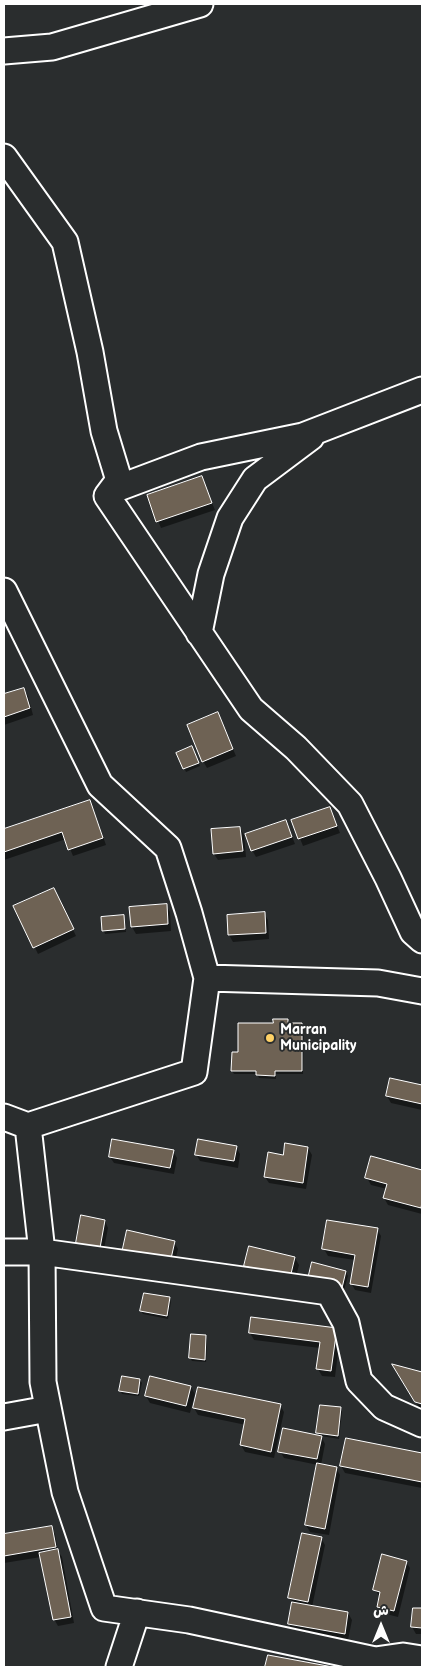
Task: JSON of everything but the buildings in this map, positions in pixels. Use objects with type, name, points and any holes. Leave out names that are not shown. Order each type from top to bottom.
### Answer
[{"type":"street","points":[[4,52],[52,47],[200,4]]},
{"type":"street","points":[[4,157],[65,242],[90,352],[104,431],[121,487],[201,457],[303,436],[422,390]]},
{"type":"street","points":[[199,633],[211,574],[230,518],[255,479],[322,429]]},
{"type":"street","points":[[119,480],[107,496],[251,709],[296,748],[350,804],[413,932],[422,940]]},
{"type":"street","points":[[4,591],[100,785],[168,848],[189,912],[207,978],[194,1072],[28,1126],[4,1117]]},
{"type":"street","points":[[207,978],[378,983],[422,991]]},
{"type":"street","points":[[28,1126],[42,1252],[43,1382],[65,1492],[104,1608],[190,1620],[376,1664],[403,1656],[422,1659]]},
{"type":"street","points":[[4,1252],[42,1252],[329,1292],[346,1323],[359,1381],[384,1407],[422,1424]]},
{"type":"street","points":[[4,1417],[48,1409]]},
{"type":"street","points":[[118,1667],[137,1612]]},
{"type":"place","name":"Marran Municipality","points":[[270,1038]]}]
